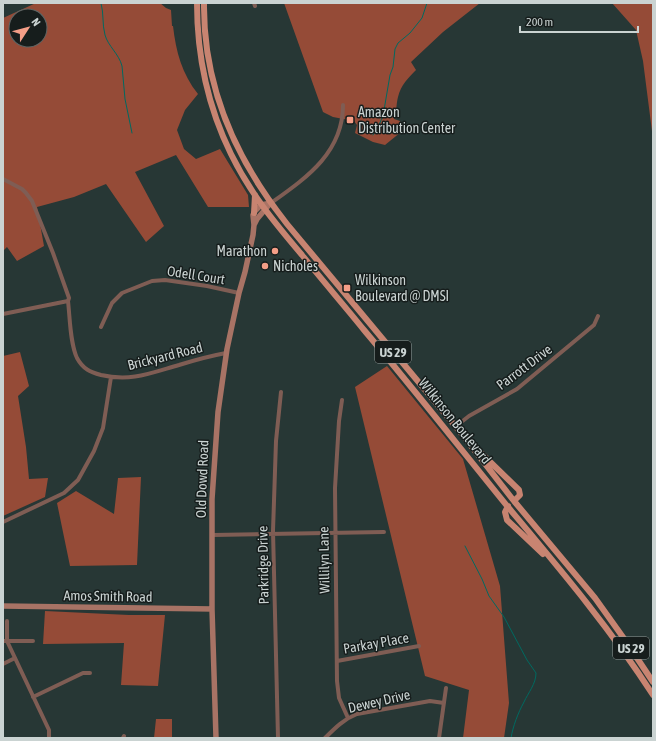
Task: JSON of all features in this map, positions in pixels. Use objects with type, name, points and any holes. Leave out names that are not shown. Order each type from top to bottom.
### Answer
[{"type":"main road","name":"Wilkinson Boulevard","points":[[197,3],[199,46],[207,88],[219,126],[231,155],[261,205],[389,359],[508,506]]},
{"type":"main road","name":"Wilkinson Boulevard","points":[[204,3],[206,44],[215,86],[227,125],[247,166],[271,203],[595,598],[626,640],[653,682]]},
{"type":"main road","points":[[199,46],[206,44]]},
{"type":"main road","points":[[254,213],[255,195]]},
{"type":"main road","points":[[461,433],[519,490],[520,496],[514,501]]},
{"type":"main road","name":"US 29","points":[[508,506],[505,512],[507,520],[564,574],[589,604],[653,695]]},
{"type":"street","name":"Old Dowd Road","points":[[254,225],[257,219],[271,203],[309,174],[327,156],[334,143],[343,118],[343,105]]},
{"type":"street","name":"Brickyard Road","points":[[3,179],[22,189],[32,201],[69,298],[68,301],[74,346],[78,358],[87,370],[110,377],[140,377],[178,365],[226,353]]},
{"type":"street","name":"Old Dowd Road","points":[[261,205],[271,203]]},
{"type":"street","points":[[254,213],[261,205]]},
{"type":"street","name":"Old Dowd Road","points":[[216,738],[212,609],[213,475],[220,395],[226,353],[246,266],[254,225],[254,213]]},
{"type":"street","name":"Odell Court","points":[[101,327],[112,303],[122,293],[152,281],[165,280],[207,286],[239,293]]},
{"type":"street","points":[[3,314],[68,301]]},
{"type":"street","name":"Parrott Drive","points":[[455,427],[469,416],[517,389],[594,325],[598,316]]},
{"type":"street","points":[[3,522],[64,493],[78,480],[94,451],[103,428],[110,377]]},
{"type":"street","name":"Parkridge Drive","points":[[278,738],[273,534],[276,442],[281,392]]},
{"type":"street","name":"Willilyn Lane","points":[[342,400],[335,474],[337,681],[339,698],[348,718]]},
{"type":"street","points":[[508,506],[514,501]]},
{"type":"street","points":[[213,535],[384,532]]},
{"type":"street","name":"Amos Smith Road","points":[[3,606],[212,609]]},
{"type":"street","points":[[7,621],[5,641],[15,658],[49,730],[49,738]]},
{"type":"street","points":[[619,645],[626,640]]},
{"type":"street","points":[[5,641],[33,641]]},
{"type":"street","name":"Parkay Place","points":[[337,661],[418,646]]},
{"type":"street","points":[[3,664],[15,658]]},
{"type":"street","points":[[34,697],[83,673],[90,673]]},
{"type":"street","points":[[440,738],[446,688]]},
{"type":"street","name":"Dewey Drive","points":[[325,738],[348,718],[357,714],[430,701],[444,703]]},
{"type":"shaded area","points":[[36,3],[160,3],[171,10],[172,26],[181,62],[188,79],[198,94],[185,110],[177,130],[184,149],[196,159],[220,149],[248,195],[249,207],[208,207],[176,155],[135,172],[164,226],[146,242],[106,184],[74,197],[37,207],[44,246],[17,261],[7,247],[3,251],[3,18],[8,16],[8,48],[48,48],[48,8],[25,8]]},
{"type":"shaded area","points":[[284,3],[480,3],[443,32],[411,62],[416,70],[403,85],[399,93],[394,119],[400,121],[402,125],[401,132],[385,145],[373,142],[355,133],[357,125],[354,121],[333,117],[323,112]]},
{"type":"shaded area","points":[[612,3],[653,3],[653,139],[643,61],[636,30]]},
{"type":"shaded area","points":[[20,352],[29,386],[18,396],[26,447],[29,479],[48,478],[45,497],[3,516],[3,356]]},
{"type":"shaded area","points":[[387,366],[463,459],[500,586],[509,703],[504,738],[463,738],[469,690],[425,676],[355,387]]},
{"type":"shaded area","points":[[141,477],[137,565],[70,566],[57,503],[76,491],[114,514],[118,478]]},
{"type":"shaded area","points":[[45,611],[165,615],[158,686],[121,685],[124,643],[43,644]]},
{"type":"shaded area","points":[[156,719],[172,719],[172,738],[154,738]]},
{"type":"waterway","points":[[101,3],[105,35],[108,43],[121,62],[122,66],[125,99],[132,133]]},
{"type":"waterway","points":[[373,135],[383,116],[390,75],[393,67],[395,49],[398,43],[410,33],[422,18],[427,3]]},
{"type":"waterway","points":[[465,546],[489,596],[504,617],[527,660],[536,673],[533,685],[516,720],[511,738]]},
{"type":"place","name":"Amazon Distribution Center","points":[[350,120]]},
{"type":"place","name":"Marathon","points":[[275,251]]},
{"type":"place","name":"Nicholes","points":[[265,266]]},
{"type":"place","name":"Wilkinson Boulevard @ DMSI","points":[[347,288]]}]
